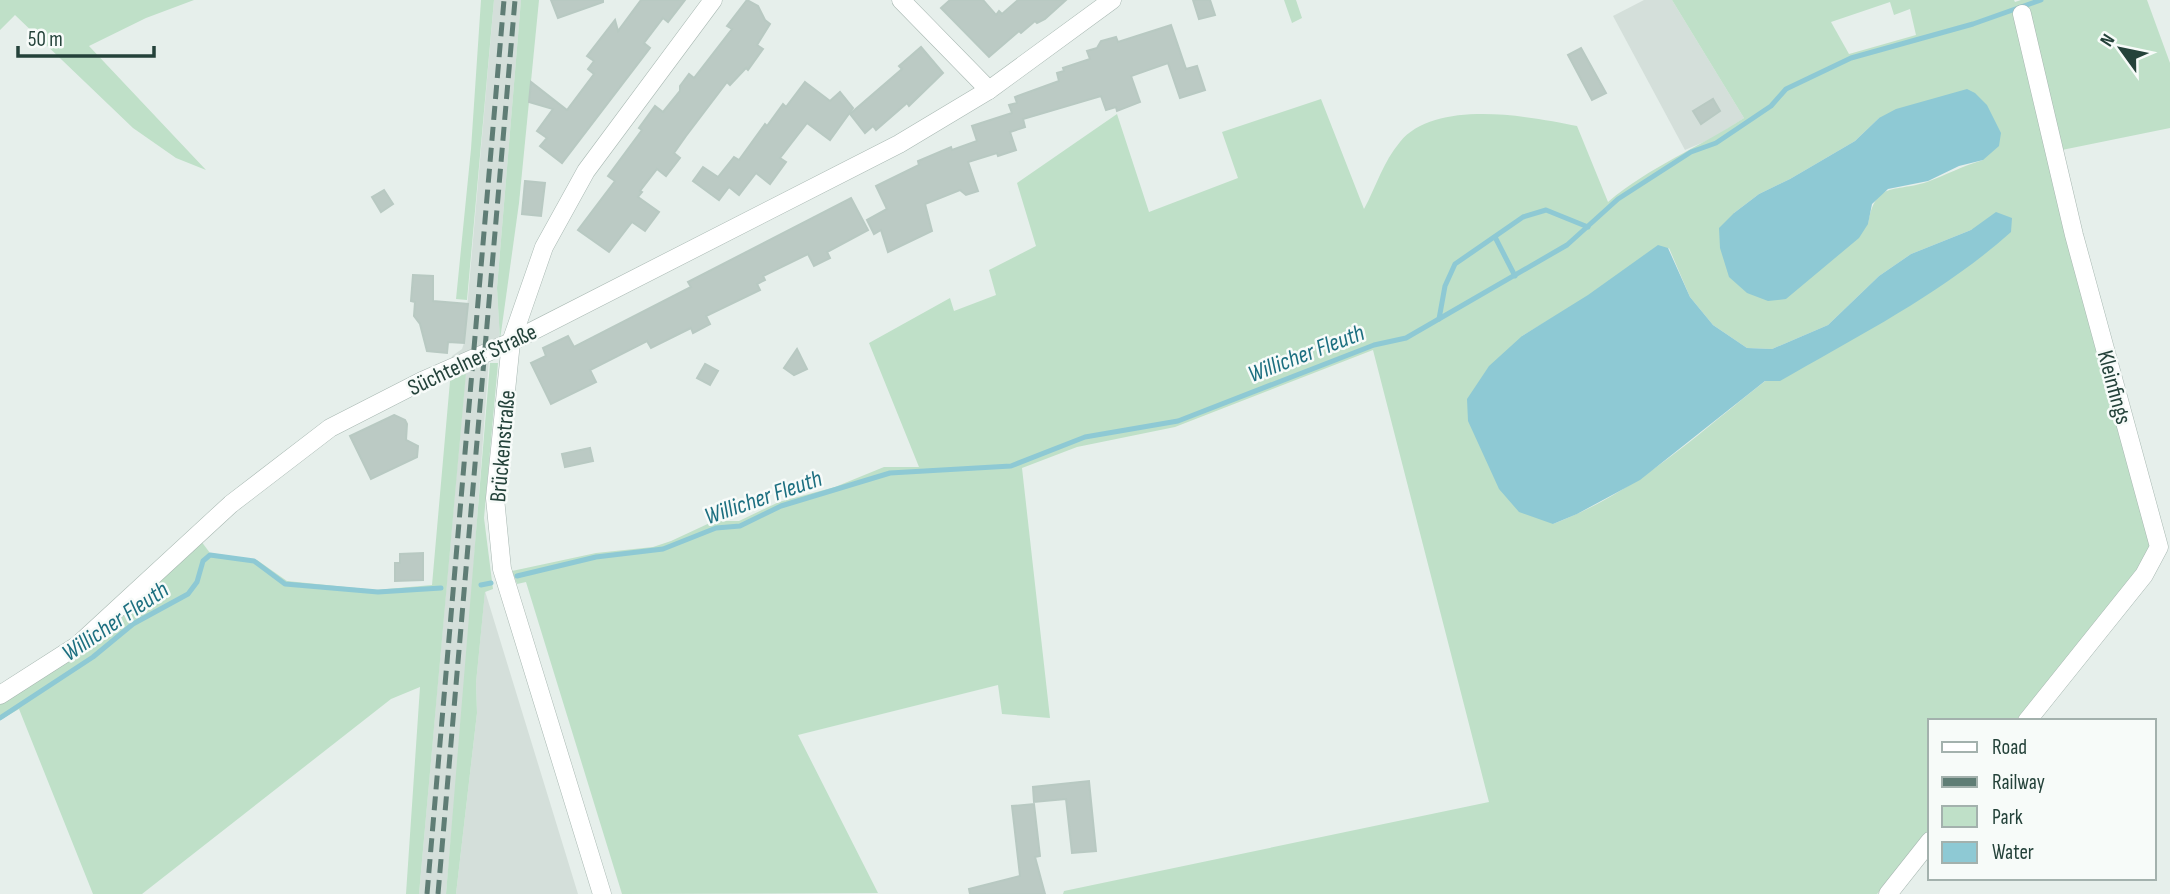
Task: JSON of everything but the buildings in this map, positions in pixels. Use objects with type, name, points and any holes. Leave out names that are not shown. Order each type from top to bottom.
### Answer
[{"type":"street","name":"Brückenstraße","points":[[602,894],[502,569],[495,498],[511,342],[544,247],[586,171],[713,0]]},
{"type":"street","points":[[901,0],[989,90]]},
{"type":"street","name":"Süchtelner Straße","points":[[0,695],[78,645],[231,504],[330,428],[422,381],[511,342],[899,144],[989,90],[1112,0]]},
{"type":"street","name":"Kleinfings","points":[[2022,14],[2074,235],[2159,547],[2144,575],[2029,719]]},
{"type":"street","points":[[1888,894],[1928,844]]},
{"type":"shaded area","points":[[494,0],[521,0],[497,288],[500,340],[490,345],[446,894],[419,894],[467,357],[451,363],[452,356],[462,349],[464,343]]},
{"type":"shaded area","points":[[1644,0],[1672,0],[1744,118],[1713,138],[1685,150],[1613,16]]},
{"type":"shaded area","points":[[485,591],[578,894],[456,894],[477,713],[476,683]]},
{"type":"green space","points":[[0,0],[194,0],[146,18],[89,46],[206,170],[176,158],[133,128],[15,15],[0,30]]},
{"type":"green space","points":[[481,0],[494,0],[467,300],[456,299],[471,149]]},
{"type":"green space","points":[[521,0],[539,0],[519,203],[500,340],[497,288]]},
{"type":"green space","points":[[1284,0],[1296,0],[1302,18],[1292,23]]},
{"type":"green space","points":[[1672,0],[2147,0],[2170,63],[2170,128],[2057,151],[2152,544],[2141,569],[2020,719],[1928,719],[1928,830],[1877,894],[1063,894],[1064,891],[1489,802],[1373,350],[1175,427],[1077,447],[1022,468],[1050,718],[1002,714],[998,685],[798,735],[878,893],[622,894],[526,582],[517,584],[512,571],[596,553],[653,547],[714,521],[739,521],[779,502],[835,487],[884,467],[919,467],[869,343],[950,298],[954,311],[996,295],[989,270],[1036,246],[1017,183],[1117,114],[1149,212],[1238,178],[1222,132],[1321,99],[1364,209],[1384,166],[1400,142],[1416,129],[1436,120],[1459,115],[1509,115],[1577,126],[1608,202],[1657,168],[1744,118]],"holes":[[[1890,2],[1894,15],[1910,9],[1916,35],[1849,54],[1831,22]],[[1879,118],[1983,160],[1927,182],[1881,194],[1871,210],[1868,224],[1734,213],[1759,194],[1855,141]],[[1971,230],[1764,382],[1638,479],[1612,496],[1553,524],[1522,336],[1669,248],[1690,297],[1713,325],[1747,348],[1772,349],[1828,325],[1879,276],[1911,254]]]},
{"type":"green space","points":[[490,363],[498,363],[484,518],[493,589],[485,592],[476,683],[477,713],[456,894],[446,894]]},
{"type":"green space","points":[[466,373],[419,894],[406,894],[420,687],[391,699],[142,894],[93,894],[19,709],[0,720],[0,704],[71,658],[201,541],[210,553],[257,560],[287,581],[376,590],[432,585],[450,381]]},
{"type":"water","points":[[1967,89],[1987,105],[2001,133],[1999,146],[1983,160],[1959,166],[1928,181],[1888,189],[1872,204],[1868,224],[1859,238],[1786,299],[1768,301],[1747,293],[1729,277],[1720,248],[1719,228],[1734,213],[1759,194],[1855,141],[1879,118],[1896,109]]},
{"type":"water","points":[[1996,212],[2012,218],[2011,232],[1985,254],[1929,294],[1869,330],[1780,381],[1765,381],[1640,480],[1553,524],[1519,512],[1499,489],[1468,421],[1467,399],[1489,366],[1522,336],[1588,295],[1658,245],[1668,248],[1690,297],[1713,325],[1747,348],[1772,349],[1828,325],[1879,276],[1911,254],[1971,230]]},
{"type":"waterway","name":"Willicher Fleuth","points":[[517,576],[596,557],[663,549],[716,528],[740,526],[781,506],[890,473],[1011,466],[1085,437],[1178,421],[1374,345],[1406,338],[1567,245],[1618,199],[1691,152],[1716,143],[1771,106],[1786,89],[1851,58],[1973,24],[2041,0]]},
{"type":"waterway","points":[[1439,319],[1445,286],[1455,264],[1523,217],[1546,210],[1588,227]]},
{"type":"waterway","points":[[1495,237],[1515,276]]},
{"type":"waterway","name":"Willicher Fleuth","points":[[0,718],[93,657],[133,624],[188,594],[197,582],[203,561],[210,555],[254,561],[285,584],[378,592],[441,588]]},
{"type":"waterway","name":"Willicher Fleuth","points":[[481,585],[491,583]]},
{"type":"railway","points":[[427,894],[504,0]]},
{"type":"railway","points":[[438,894],[515,0]]}]
